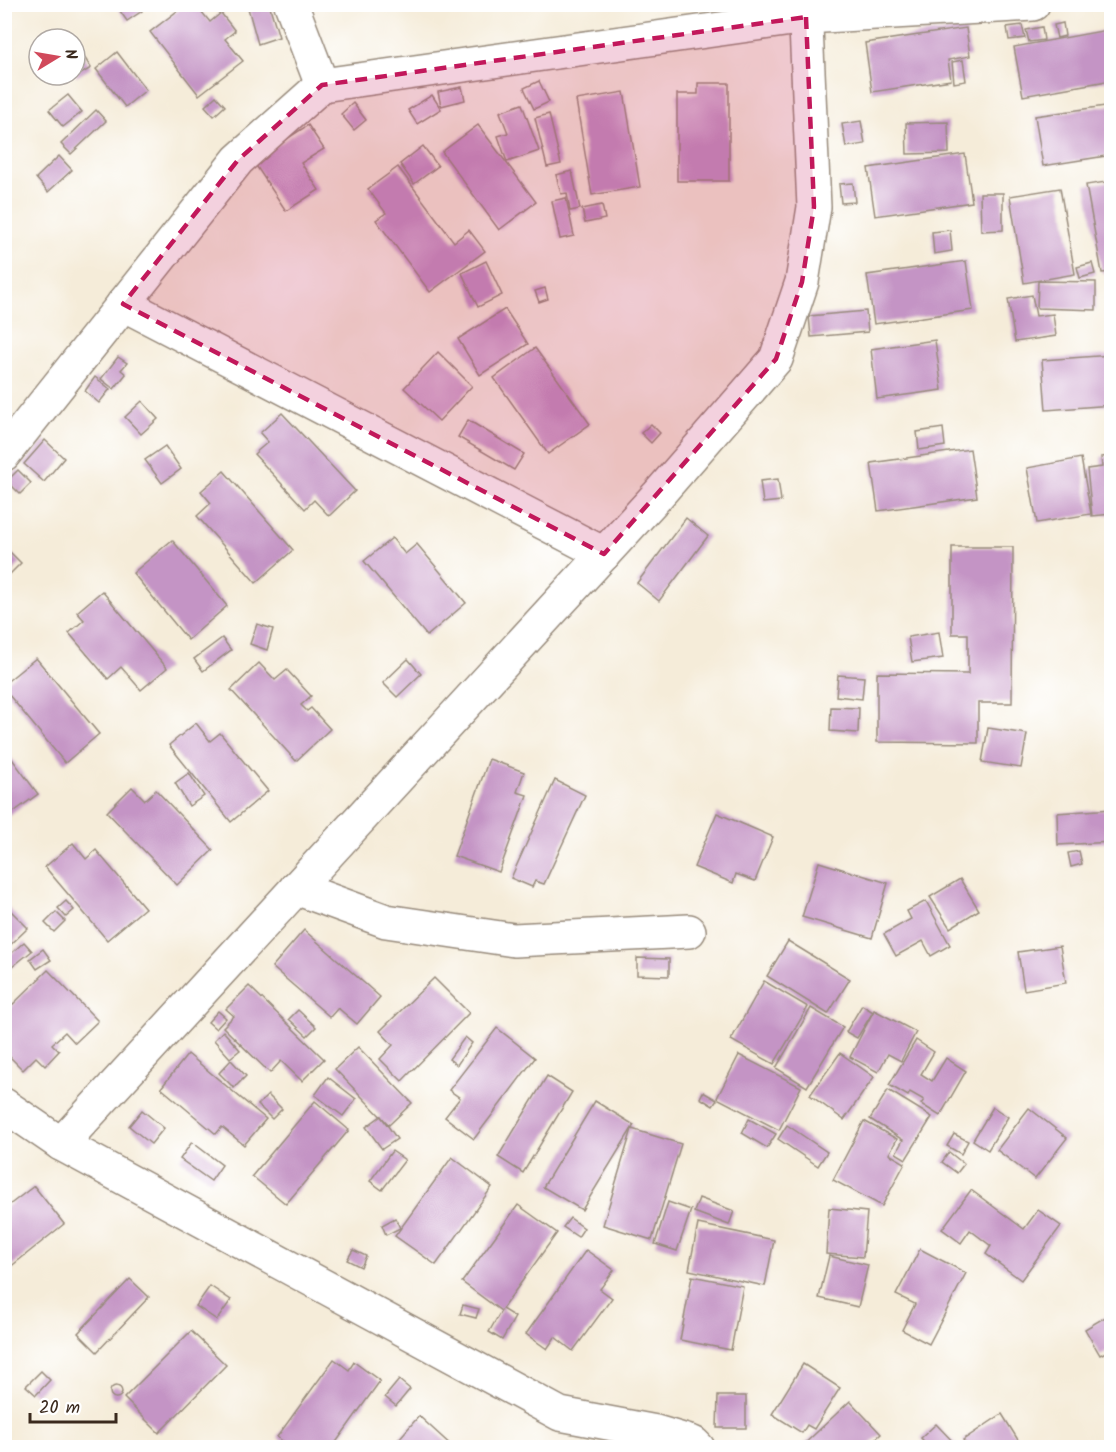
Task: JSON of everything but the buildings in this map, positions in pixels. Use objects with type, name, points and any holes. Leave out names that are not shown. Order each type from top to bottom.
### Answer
[{"type":"street","points":[[291,4],[322,85]]},
{"type":"street","points":[[4,454],[238,160],[322,85],[805,11],[1033,4]]},
{"type":"street","points":[[61,1144],[657,496],[776,359],[802,282],[814,207],[805,11]]},
{"type":"street","points":[[123,304],[604,554]]},
{"type":"street","points":[[296,888],[386,921],[514,940],[689,931]]},
{"type":"street","points":[[4,1105],[61,1144],[560,1414],[656,1432],[693,1443],[698,1448]]},
{"type":"highlighted area","points":[[806,17],[814,207],[802,282],[776,359],[604,554],[123,304],[238,160],[322,85]]}]
